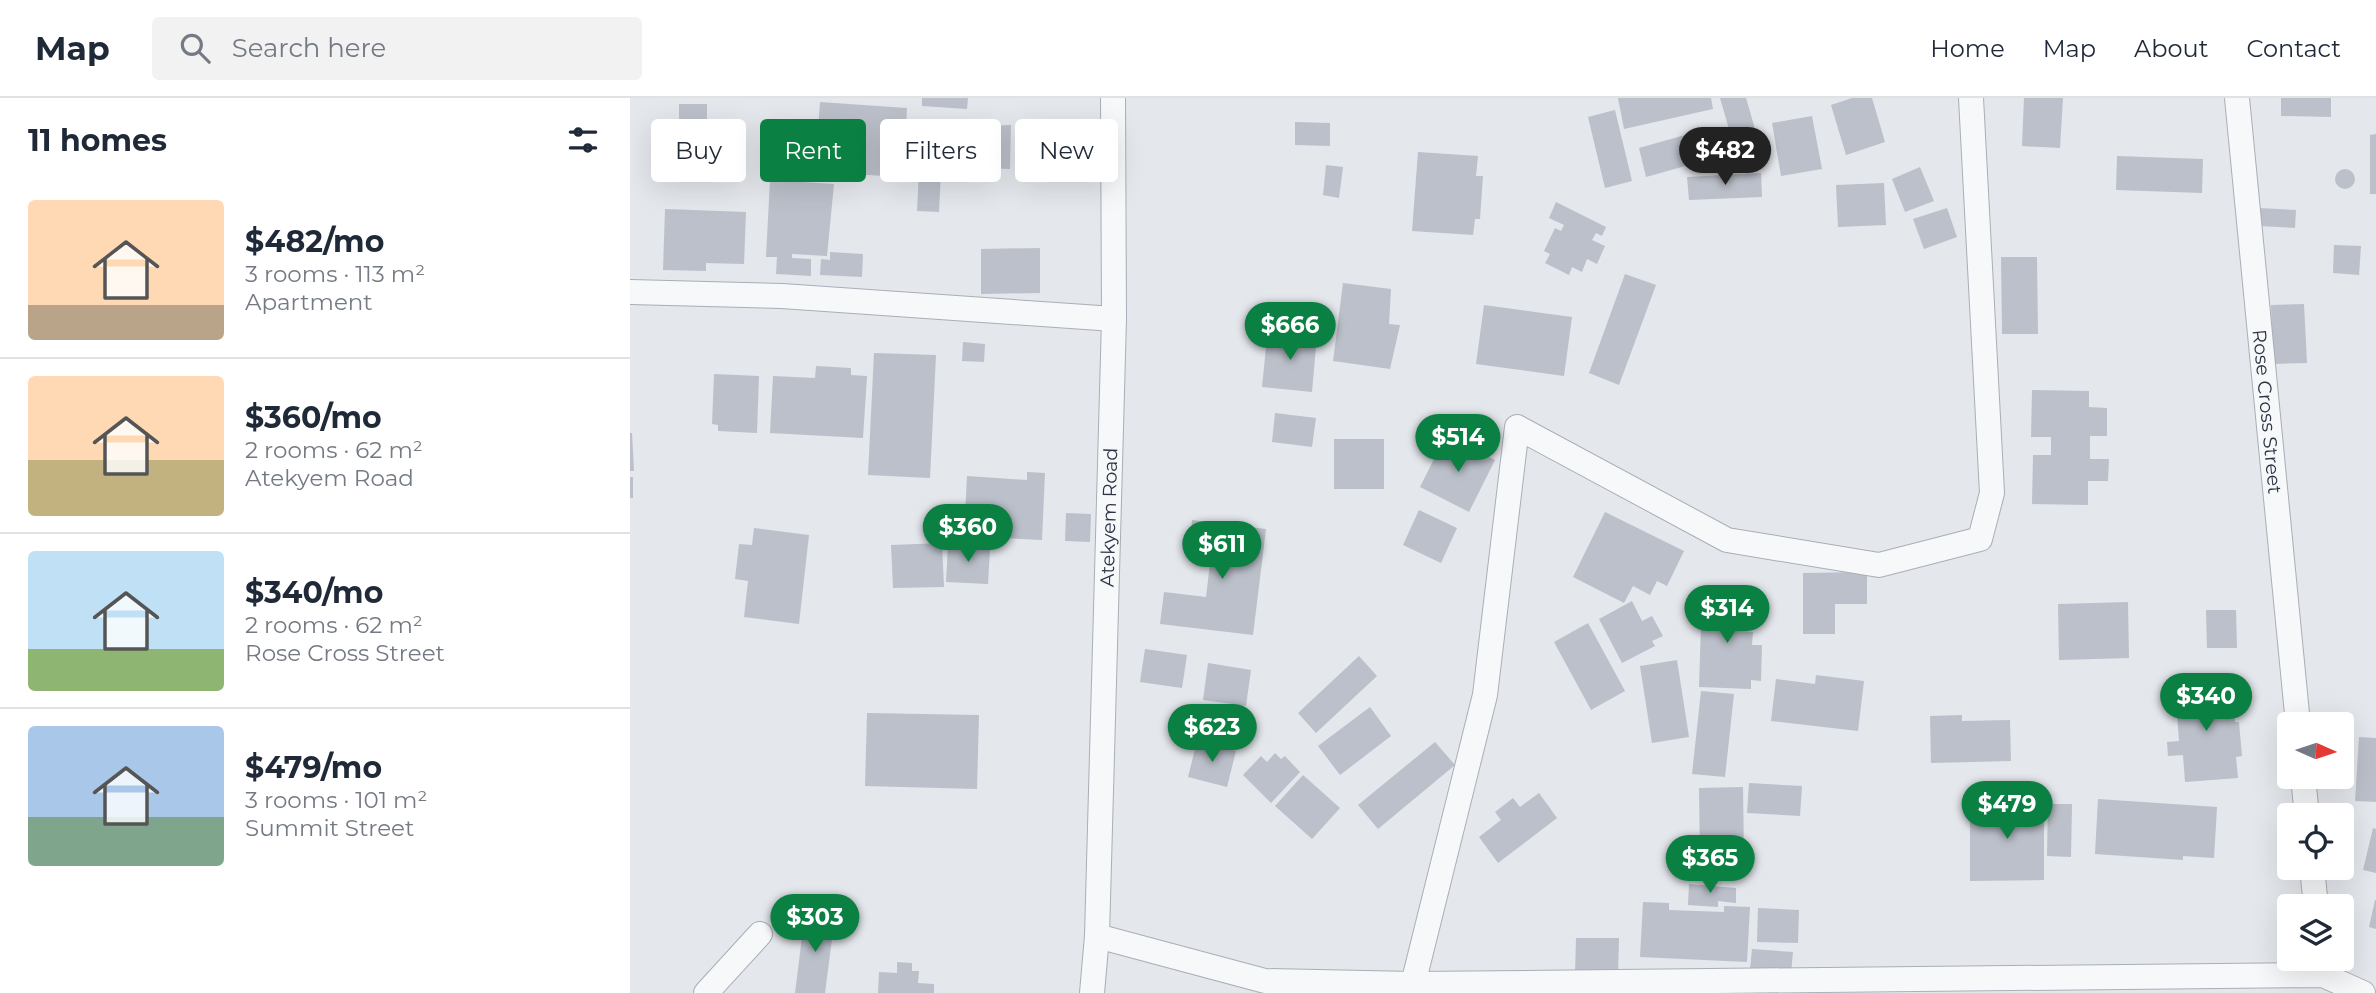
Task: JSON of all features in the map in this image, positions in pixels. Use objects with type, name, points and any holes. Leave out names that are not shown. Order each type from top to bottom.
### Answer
[{"type":"street","name":"Atekyem Road","points":[[1092,993],[1097,936],[1114,320],[1113,98]]},
{"type":"street","points":[[1413,984],[1485,695],[1517,427],[1727,540],[1879,565],[1980,539],[1992,493],[1971,98]]},
{"type":"street","name":"Rose Cross Street","points":[[2237,98],[2297,712]]},
{"type":"street","points":[[630,292],[782,296],[1114,320]]},
{"type":"street","points":[[706,993],[760,934]]},
{"type":"street","points":[[1097,936],[1265,981],[1413,984],[2277,968]]},
{"type":"street","points":[[2328,971],[2363,993]]},
{"type":"building","points":[[922,98],[968,98],[967,109],[922,106]]},
{"type":"building","points":[[1618,98],[1711,98],[1713,109],[1624,129]]},
{"type":"building","points":[[1720,98],[1746,98],[1757,136],[1733,143]]},
{"type":"building","points":[[1852,98],[1872,98],[1885,142],[1846,155],[1831,105]]},
{"type":"building","points":[[2024,98],[2063,98],[2060,148],[2022,146]]},
{"type":"building","points":[[2281,98],[2331,98],[2331,117],[2281,116]]},
{"type":"building","points":[[820,102],[907,108],[906,119],[880,119],[880,176],[866,175],[866,119],[819,119]]},
{"type":"building","points":[[679,104],[707,104],[707,119],[679,119]]},
{"type":"building","points":[[1615,110],[1632,181],[1605,188],[1588,117]]},
{"type":"building","points":[[1812,116],[1822,169],[1781,176],[1772,123]]},
{"type":"building","points":[[1295,122],[1330,123],[1330,146],[1295,145]]},
{"type":"building","points":[[1001,125],[1011,125],[1010,169],[1001,169]]},
{"type":"building","points":[[1699,131],[1707,160],[1646,177],[1639,148]]},
{"type":"building","points":[[2376,134],[2376,194],[2370,194],[2370,135]]},
{"type":"building","points":[[1418,152],[1478,156],[1476,176],[1483,176],[1480,219],[1475,219],[1473,235],[1412,231]]},
{"type":"building","points":[[2117,156],[2203,159],[2202,193],[2116,190]]},
{"type":"building","points":[[1326,165],[1343,167],[1339,198],[1323,195]]},
{"type":"building","points":[[1920,167],[1934,201],[1905,212],[1892,179]]},
{"type":"building","points":[[2345,169],[2352,172],[2355,179],[2352,186],[2345,189],[2338,186],[2335,179],[2338,172]]},
{"type":"building","points":[[1761,173],[1762,197],[1689,200],[1687,177]]},
{"type":"building","points":[[770,182],[834,184],[827,256],[792,254],[792,258],[811,259],[811,276],[776,274],[777,257],[766,257]]},
{"type":"building","points":[[918,182],[940,182],[939,212],[917,211]]},
{"type":"building","points":[[1884,183],[1886,225],[1838,227],[1836,185]]},
{"type":"building","points":[[1556,202],[1606,227],[1602,236],[1596,233],[1592,240],[1605,246],[1597,264],[1587,259],[1582,272],[1572,267],[1569,275],[1545,263],[1550,254],[1544,251],[1555,228],[1561,231],[1564,225],[1549,218]]},
{"type":"building","points":[[1947,208],[1957,237],[1924,249],[1913,219]]},
{"type":"building","points":[[2259,208],[2296,210],[2295,228],[2258,226]]},
{"type":"building","points":[[665,209],[746,212],[744,264],[706,263],[706,271],[663,270]]},
{"type":"building","points":[[2334,245],[2361,246],[2359,275],[2333,273]]},
{"type":"building","points":[[1040,248],[1040,293],[981,294],[981,249]]},
{"type":"building","points":[[830,252],[863,254],[862,277],[820,275],[821,259],[830,260]]},
{"type":"building","points":[[2001,257],[2037,257],[2038,334],[2002,334]]},
{"type":"building","points":[[1625,274],[1656,285],[1619,385],[1589,373]]},
{"type":"building","points":[[1343,283],[1391,289],[1389,324],[1400,325],[1390,369],[1333,361]]},
{"type":"building","points":[[2304,304],[2307,363],[2273,364],[2271,305]]},
{"type":"building","points":[[1484,305],[1572,317],[1564,376],[1476,364]]},
{"type":"building","points":[[1272,331],[1317,335],[1312,392],[1262,387],[1267,338],[1272,339]]},
{"type":"building","points":[[963,342],[985,344],[984,362],[962,361]]},
{"type":"building","points":[[874,353],[936,355],[930,478],[868,475]]},
{"type":"building","points":[[816,366],[851,368],[851,375],[867,376],[863,438],[770,433],[773,376],[815,378]]},
{"type":"building","points":[[714,374],[759,376],[757,433],[718,431],[718,425],[712,424]]},
{"type":"building","points":[[2032,390],[2089,391],[2089,407],[2107,408],[2107,436],[2090,436],[2090,459],[2109,459],[2108,481],[2088,481],[2088,505],[2032,504],[2033,455],[2051,455],[2051,437],[2031,437]]},
{"type":"building","points":[[1275,413],[1316,418],[1312,447],[1272,442]]},
{"type":"building","points":[[632,433],[634,471],[630,471]]},
{"type":"building","points":[[1446,435],[1495,460],[1469,512],[1420,487]]},
{"type":"building","points":[[1334,439],[1384,439],[1384,489],[1334,489]]},
{"type":"building","points":[[1027,472],[1045,473],[1042,540],[964,536],[967,476],[1027,480]]},
{"type":"building","points":[[630,477],[633,477],[633,498],[630,498]]},
{"type":"building","points":[[1419,510],[1457,528],[1441,563],[1403,545]]},
{"type":"building","points":[[1605,512],[1684,551],[1667,586],[1657,581],[1650,595],[1633,586],[1624,603],[1573,577]]},
{"type":"building","points":[[1066,513],[1091,514],[1090,542],[1065,541]]},
{"type":"building","points":[[1192,520],[1266,529],[1253,635],[1160,624],[1164,592],[1206,597],[1212,546],[1190,543]]},
{"type":"building","points":[[754,528],[809,535],[799,624],[744,617],[748,581],[735,579],[739,544],[752,545]]},
{"type":"building","points":[[957,542],[978,543],[977,548],[990,549],[988,584],[946,582],[948,546],[957,546]]},
{"type":"building","points":[[942,543],[944,587],[893,588],[891,545]]},
{"type":"building","points":[[1867,572],[1867,604],[1835,604],[1835,634],[1803,634],[1803,573]]},
{"type":"building","points":[[1702,593],[1743,595],[1742,631],[1753,632],[1752,645],[1762,645],[1761,681],[1751,680],[1751,689],[1699,687]]},
{"type":"building","points":[[1632,601],[1642,621],[1652,616],[1663,636],[1652,641],[1655,646],[1622,663],[1599,619]]},
{"type":"building","points":[[2128,602],[2129,658],[2059,660],[2058,604]]},
{"type":"building","points":[[2206,610],[2236,610],[2237,648],[2207,648]]},
{"type":"building","points":[[1588,623],[1625,691],[1591,710],[1554,642]]},
{"type":"building","points":[[1145,649],[1187,655],[1182,688],[1140,682]]},
{"type":"building","points":[[1359,656],[1377,676],[1316,733],[1298,713]]},
{"type":"building","points":[[1677,660],[1689,737],[1652,743],[1640,666]]},
{"type":"building","points":[[1208,663],[1251,670],[1246,706],[1203,700]]},
{"type":"building","points":[[1816,675],[1864,681],[1858,731],[1771,721],[1776,679],[1815,684]]},
{"type":"building","points":[[2226,682],[2228,715],[2234,714],[2235,722],[2239,722],[2242,756],[2236,757],[2238,778],[2185,782],[2183,755],[2168,756],[2167,742],[2179,741],[2175,686]]},
{"type":"building","points":[[1701,691],[1734,694],[1725,777],[1692,774]]},
{"type":"building","points":[[1370,707],[1391,736],[1340,775],[1318,746]]},
{"type":"building","points":[[867,713],[979,715],[977,789],[865,786]]},
{"type":"building","points":[[1962,715],[1962,721],[2010,720],[2011,761],[1931,763],[1930,716]]},
{"type":"building","points":[[2359,737],[2376,738],[2376,802],[2355,801]]},
{"type":"building","points":[[1197,741],[1236,751],[1227,787],[1188,777]]},
{"type":"building","points":[[1435,742],[1455,765],[1378,829],[1358,805]]},
{"type":"building","points":[[1275,753],[1281,759],[1285,756],[1300,772],[1271,803],[1243,775],[1261,756],[1267,762]]},
{"type":"building","points":[[1303,775],[1340,808],[1312,839],[1275,806]]},
{"type":"building","points":[[1749,783],[1802,786],[1800,816],[1747,813]]},
{"type":"building","points":[[1743,787],[1744,858],[1700,858],[1699,788]]},
{"type":"building","points":[[1539,793],[1557,818],[1498,863],[1479,837],[1501,820],[1495,812],[1513,798],[1520,807]]},
{"type":"building","points":[[2098,799],[2217,807],[2214,858],[2183,856],[2183,860],[2095,854]]},
{"type":"building","points":[[1970,801],[2044,801],[2044,880],[1970,881]]},
{"type":"building","points":[[2048,804],[2072,804],[2071,857],[2047,856]]},
{"type":"building","points":[[2373,828],[2376,829],[2376,873],[2363,870]]},
{"type":"building","points":[[1689,884],[1736,888],[1736,903],[1718,901],[1718,907],[1688,905]]},
{"type":"building","points":[[2376,900],[2376,929],[2369,927]]},
{"type":"building","points":[[1643,902],[1669,903],[1669,910],[1724,912],[1724,906],[1750,907],[1747,962],[1640,957]]},
{"type":"building","points":[[1758,908],[1799,910],[1798,943],[1757,942]]},
{"type":"building","points":[[805,913],[835,916],[825,993],[795,993]]},
{"type":"building","points":[[1576,938],[1619,938],[1618,976],[1575,975]]},
{"type":"building","points":[[1752,949],[1793,952],[1791,973],[1750,970]]},
{"type":"building","points":[[897,962],[912,963],[912,971],[919,971],[918,983],[934,984],[934,993],[878,993],[879,972],[897,973]]}]
